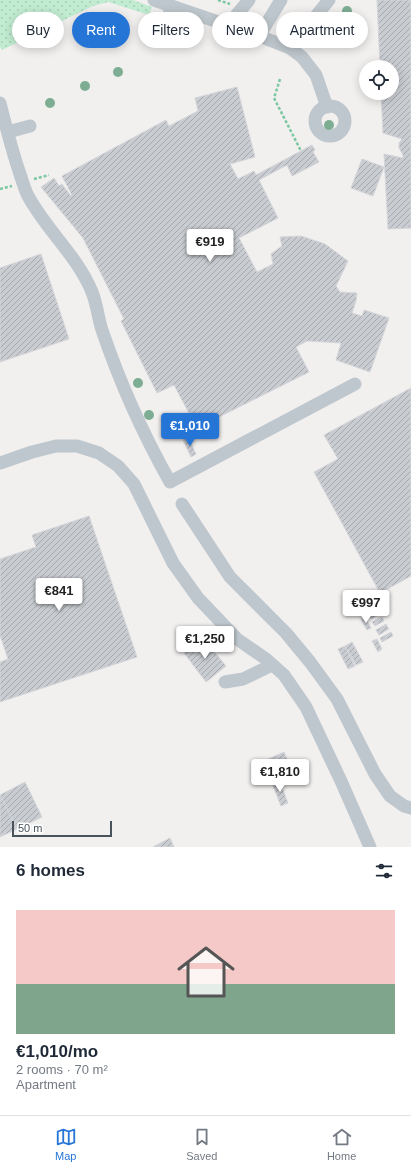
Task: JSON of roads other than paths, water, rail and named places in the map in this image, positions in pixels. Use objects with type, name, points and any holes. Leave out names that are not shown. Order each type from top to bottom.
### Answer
[{"type":"street","points":[[154,0],[212,20]]},
{"type":"street","points":[[239,12],[249,0]]},
{"type":"street","points":[[268,21],[281,0]]},
{"type":"street","points":[[319,12],[329,0]]},
{"type":"street","points":[[170,12],[171,6]]},
{"type":"street","points":[[290,48],[302,57],[316,75],[327,107]]},
{"type":"street","points":[[0,103],[26,193],[45,224],[67,250],[82,271],[92,293],[101,329],[117,371],[153,452],[170,482],[355,384]]},
{"type":"street","points":[[8,132],[30,126]]},
{"type":"street","points":[[0,463],[32,452],[56,446],[77,446],[99,453],[118,466],[134,484],[173,564],[198,598],[237,639],[272,664],[284,675],[306,707],[370,847]]},
{"type":"street","points":[[182,504],[230,577],[286,633],[310,662],[337,700],[375,774],[390,796],[404,806],[411,808]]},
{"type":"street","points":[[225,682],[243,679],[272,664]]}]
